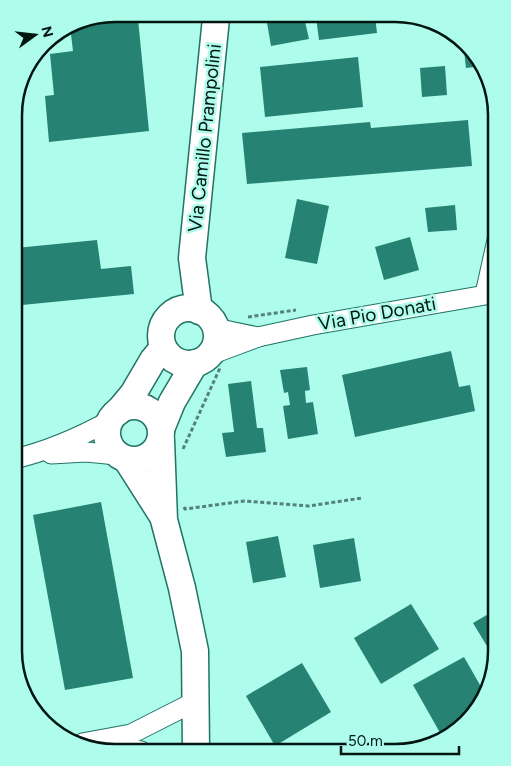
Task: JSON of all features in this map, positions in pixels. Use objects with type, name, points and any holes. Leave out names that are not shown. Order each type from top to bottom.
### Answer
[{"type":"main road","name":"Via Camillo Prampolini","points":[[197,317],[192,258],[216,22]]},
{"type":"main road","points":[[196,744],[195,651],[182,588],[172,510],[167,442],[172,402],[209,360],[216,342],[197,317],[168,318],[162,329],[161,341],[168,356],[186,364],[209,360]]},
{"type":"main road","points":[[163,348],[153,360],[133,394],[114,416],[107,429],[111,447],[172,510]]},
{"type":"main road","points":[[114,416],[128,407],[145,408],[154,414],[167,442]]},
{"type":"main road","points":[[122,457],[141,460],[150,456],[167,442]]},
{"type":"street","name":"Via Pio Donati","points":[[209,360],[258,336],[488,294]]},
{"type":"street","name":"Via Pio Donati","points":[[197,317],[258,336]]},
{"type":"street","points":[[22,457],[81,436],[114,416]]},
{"type":"street","points":[[32,455],[86,452],[122,457]]},
{"type":"street","points":[[95,741],[131,734],[196,700]]},
{"type":"path","points":[[167,442],[209,360]]},
{"type":"path","points":[[172,510],[244,501],[309,506],[362,498]]},
{"type":"building","points":[[138,22],[149,131],[49,142],[45,96],[54,95],[51,60],[60,60],[60,53],[73,51],[71,34],[86,27],[104,23]]},
{"type":"building","points":[[267,22],[305,22],[309,39],[271,46]]},
{"type":"building","points":[[317,22],[376,22],[377,33],[319,40]]},
{"type":"building","points":[[464,54],[475,67],[466,68]]},
{"type":"building","points":[[358,57],[363,107],[265,117],[260,67]]},
{"type":"building","points":[[445,66],[447,95],[422,97],[420,68]]},
{"type":"building","points":[[468,120],[472,166],[247,184],[242,133],[370,122],[371,128]]},
{"type":"building","points":[[297,199],[329,206],[317,264],[285,258]]},
{"type":"building","points":[[455,205],[457,230],[428,232],[425,208]]},
{"type":"building","points":[[410,237],[419,270],[384,280],[375,247]]},
{"type":"building","points":[[97,240],[101,269],[131,266],[134,294],[22,305],[22,247]]},
{"type":"building","points":[[451,351],[459,387],[470,385],[475,411],[355,437],[342,375]]},
{"type":"building","points":[[307,367],[310,390],[305,391],[306,403],[313,402],[318,434],[288,439],[283,406],[290,405],[288,392],[284,393],[280,370]]},
{"type":"building","points":[[251,381],[257,428],[263,428],[266,452],[226,457],[222,433],[234,432],[228,384]]},
{"type":"building","points":[[101,502],[133,678],[65,690],[33,515]]},
{"type":"building","points":[[278,536],[286,577],[253,583],[246,542]]},
{"type":"building","points":[[354,538],[361,581],[320,588],[313,545]]},
{"type":"building","points":[[411,604],[439,649],[381,684],[354,638]]},
{"type":"building","points":[[488,614],[488,648],[473,623]]},
{"type":"building","points":[[464,657],[481,687],[465,712],[440,732],[413,685]]},
{"type":"building","points":[[302,663],[331,712],[278,744],[274,744],[246,696]]}]
